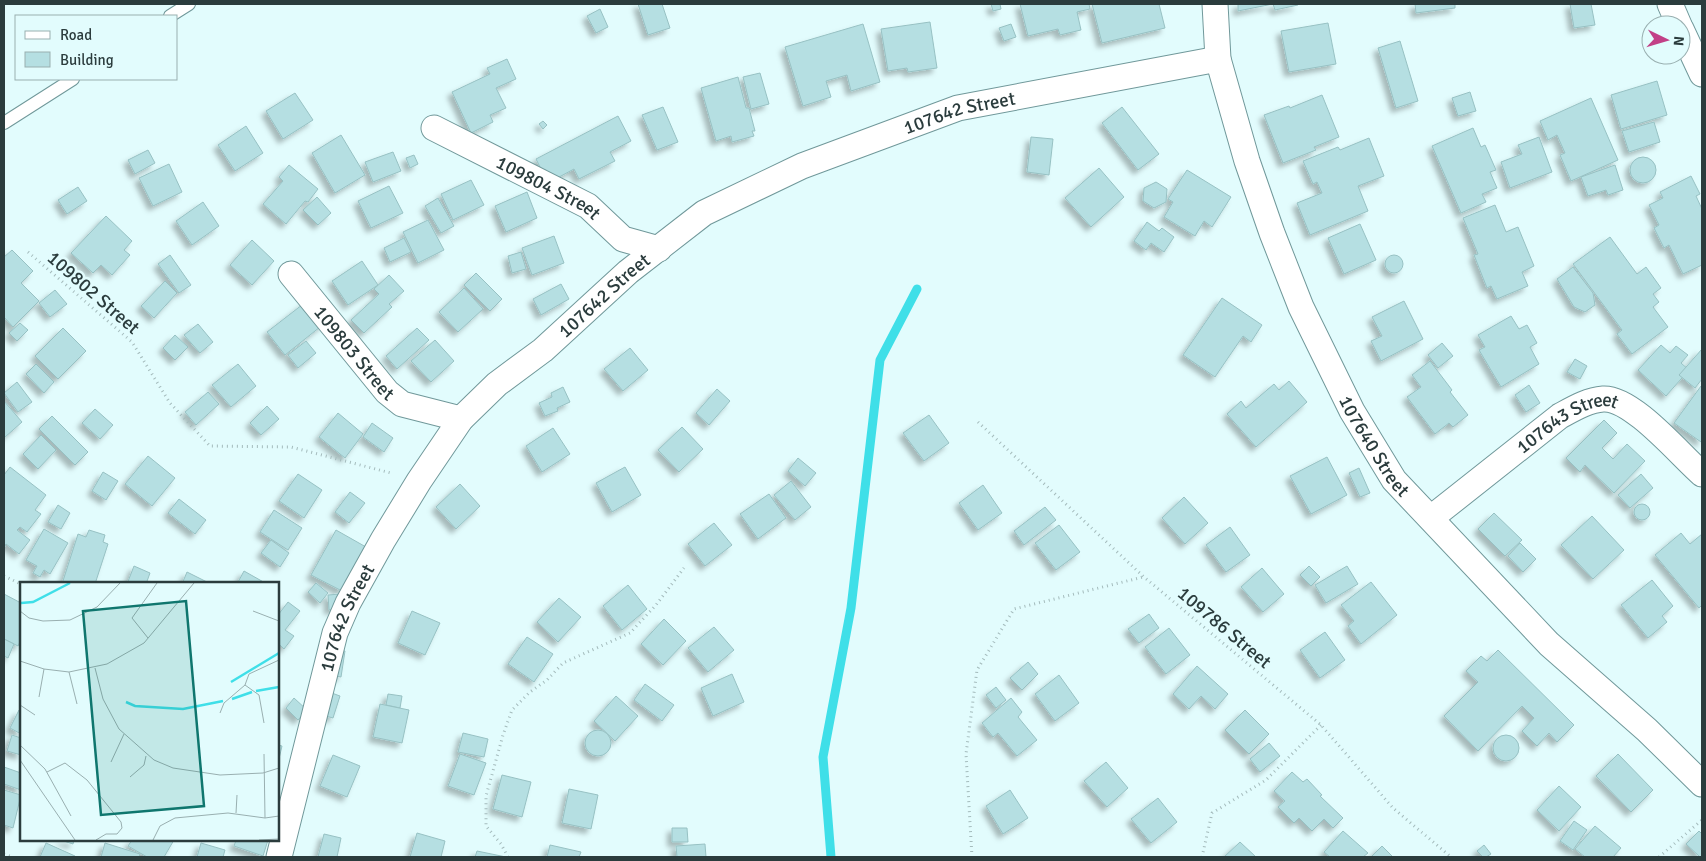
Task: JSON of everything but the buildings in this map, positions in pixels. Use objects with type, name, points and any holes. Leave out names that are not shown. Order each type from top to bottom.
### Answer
[{"type":"street","name":"107640 Street","points":[[1215,4],[1218,59],[1247,161],[1301,307],[1352,411],[1394,480],[1549,644],[1647,730],[1702,784]]},
{"type":"street","points":[[1691,50],[1702,74]]},
{"type":"street","name":"107642 Street","points":[[279,857],[335,632],[348,603],[419,480],[461,419],[497,384],[543,350],[628,272],[704,213],[802,166],[958,108],[1218,59]]},
{"type":"street","name":"109804 Street","points":[[434,128],[588,206],[623,239],[659,249]]},
{"type":"street","name":"109803 Street","points":[[292,274],[387,392],[402,404],[461,419]]},
{"type":"street","name":"107643 Street","points":[[1431,518],[1560,416],[1575,408],[1602,399],[1619,402],[1638,414],[1702,474]]},
{"type":"lane","points":[[172,15],[189,4]]},
{"type":"lane","points":[[4,123],[71,80]]},
{"type":"path","name":"109802 Street","points":[[28,252],[132,342],[170,403],[210,446],[291,447],[419,480]]},
{"type":"path","name":"109786 Street","points":[[978,422],[1144,577],[1321,725],[1393,808],[1451,857]]},
{"type":"path","points":[[508,857],[501,844],[486,826],[486,796],[502,735],[512,710],[530,692],[547,680],[563,663],[630,633],[656,605],[684,568]]},
{"type":"path","points":[[4,576],[20,584]]},
{"type":"path","points":[[972,857],[966,754],[977,670],[1014,609],[1144,577]]},
{"type":"path","points":[[1202,857],[1212,813],[1266,780],[1321,725]]},
{"type":"path","points":[[1659,857],[1702,820]]},
{"type":"path","points":[[4,854],[12,857]]},
{"type":"waterway","points":[[831,857],[823,757],[851,608],[880,360],[917,289]]}]
